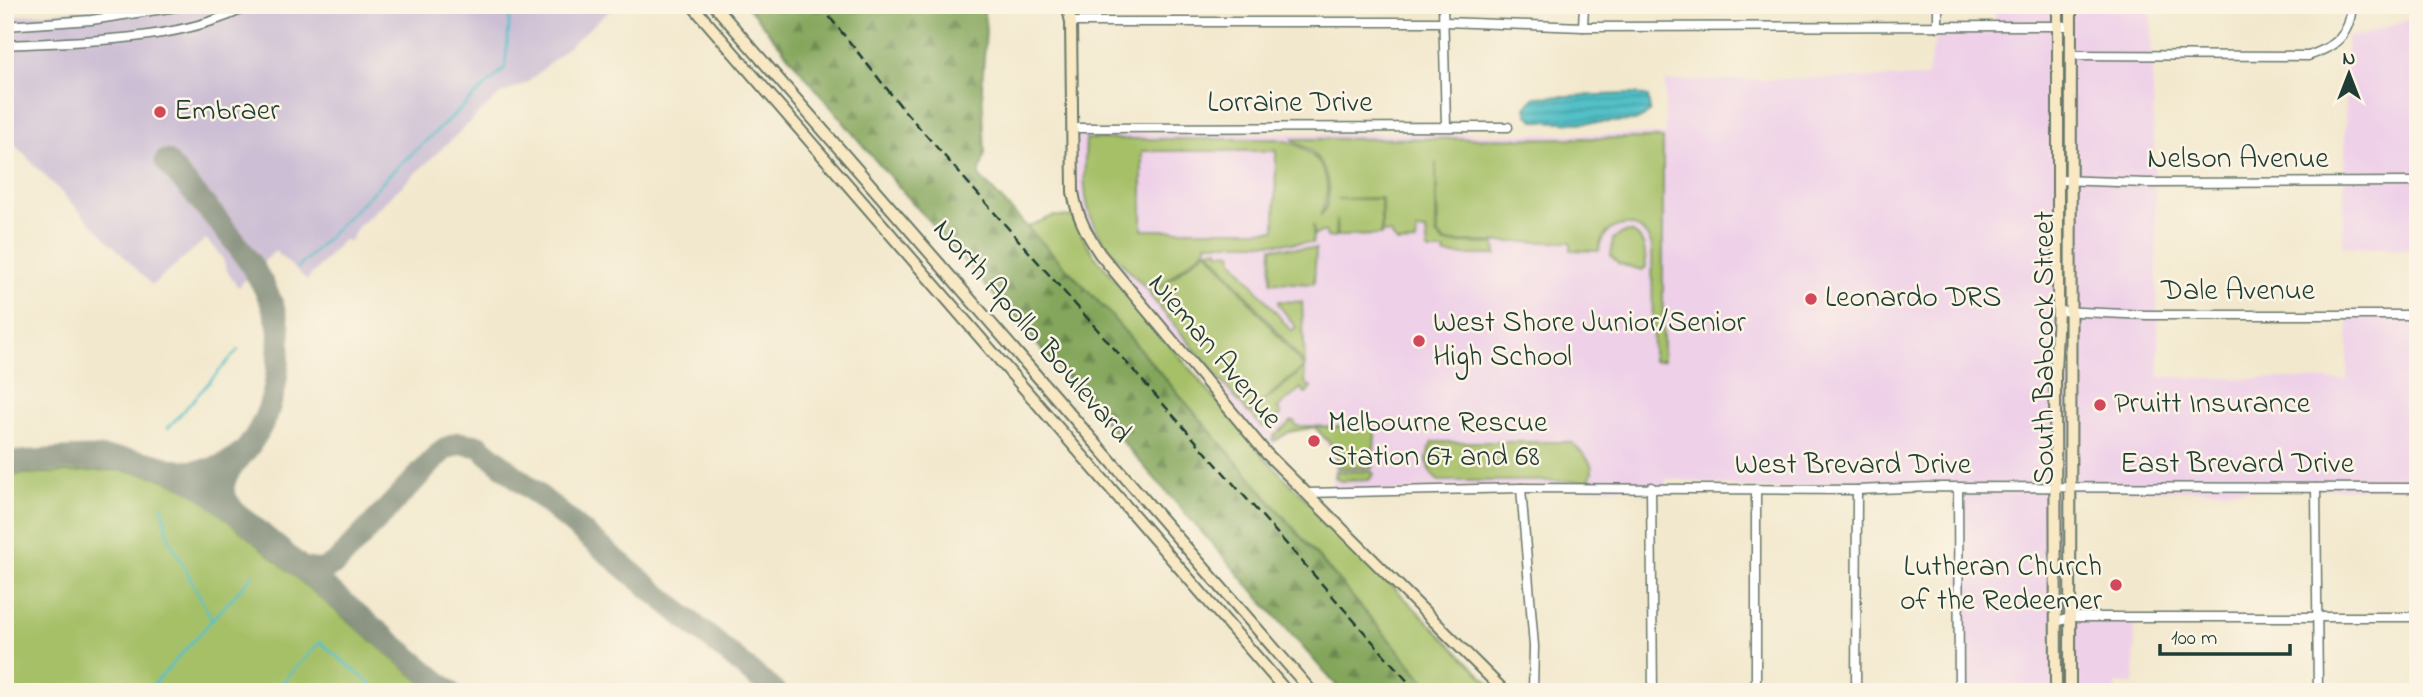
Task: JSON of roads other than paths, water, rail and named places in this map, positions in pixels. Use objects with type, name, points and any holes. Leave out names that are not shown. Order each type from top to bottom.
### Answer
[{"type":"street","points":[[5,26],[91,20],[189,5]]},
{"type":"street","points":[[5,45],[92,41],[184,29],[251,5]]},
{"type":"street","name":"North Apollo Boulevard","points":[[692,5],[1287,692]]},
{"type":"street","name":"North Apollo Boulevard","points":[[714,5],[1312,692]]},
{"type":"street","points":[[1067,5],[1071,22],[1073,128]]},
{"type":"street","points":[[1443,5],[1446,127]]},
{"type":"street","points":[[1583,27],[1584,5]]},
{"type":"street","points":[[1938,5],[1938,27]]},
{"type":"street","name":"South Babcock Street","points":[[2056,692],[2058,5]]},
{"type":"street","name":"South Babcock Street","points":[[2070,692],[2071,5]]},
{"type":"street","points":[[2071,55],[2308,56],[2329,49],[2346,33],[2352,5]]},
{"type":"street","points":[[1071,22],[1444,22],[1583,27],[2071,26]]},
{"type":"street","name":"Lorraine Drive","points":[[1073,128],[1508,127]]},
{"type":"street","name":"Nieman Avenue","points":[[1073,128],[1073,192],[1076,212],[1085,233],[1100,254],[1266,453],[1505,692]]},
{"type":"street","name":"Nelson Avenue","points":[[2058,180],[2147,183],[2418,182]]},
{"type":"street","name":"Dale Avenue","points":[[2058,311],[2147,315],[2418,315]]},
{"type":"street","points":[[1651,487],[1653,692]]},
{"type":"street","name":"West Brevard Drive","points":[[1308,493],[1651,487],[1857,490],[2056,488]]},
{"type":"street","points":[[1521,488],[1534,646],[1533,692]]},
{"type":"street","points":[[1958,488],[1959,692]]},
{"type":"street","name":"East Brevard Drive","points":[[2056,488],[2418,488]]},
{"type":"street","points":[[2316,488],[2318,692]]},
{"type":"street","points":[[1756,489],[1756,692]]},
{"type":"street","points":[[1856,692],[1857,490]]},
{"type":"street","points":[[2056,622],[2071,617],[2418,617]]},
{"type":"water","points":[[1636,94],[1648,97],[1650,111],[1635,121],[1535,121],[1528,115],[1526,107],[1535,97]]},
{"type":"waterway","points":[[298,268],[391,173],[505,68],[511,5]]},
{"type":"waterway","points":[[168,428],[238,350]]},
{"type":"waterway","points":[[162,505],[169,538],[212,620]]},
{"type":"waterway","points":[[147,692],[253,575]]},
{"type":"waterway","points":[[273,692],[320,642],[380,692]]},
{"type":"railway","points":[[820,5],[903,109],[1417,692]]},
{"type":"place","name":"Embraer","points":[[160,112]]},
{"type":"place","name":"Leonardo DRS","points":[[1811,299]]},
{"type":"place","name":"West Shore Junior/Senior High School","points":[[1419,341]]},
{"type":"place","name":"Pruitt Insurance","points":[[2100,405]]},
{"type":"place","name":"Melbourne Rescue Station 67 and 68","points":[[1314,441]]},
{"type":"place","name":"Lutheran Church of the Redeemer","points":[[2116,585]]}]
